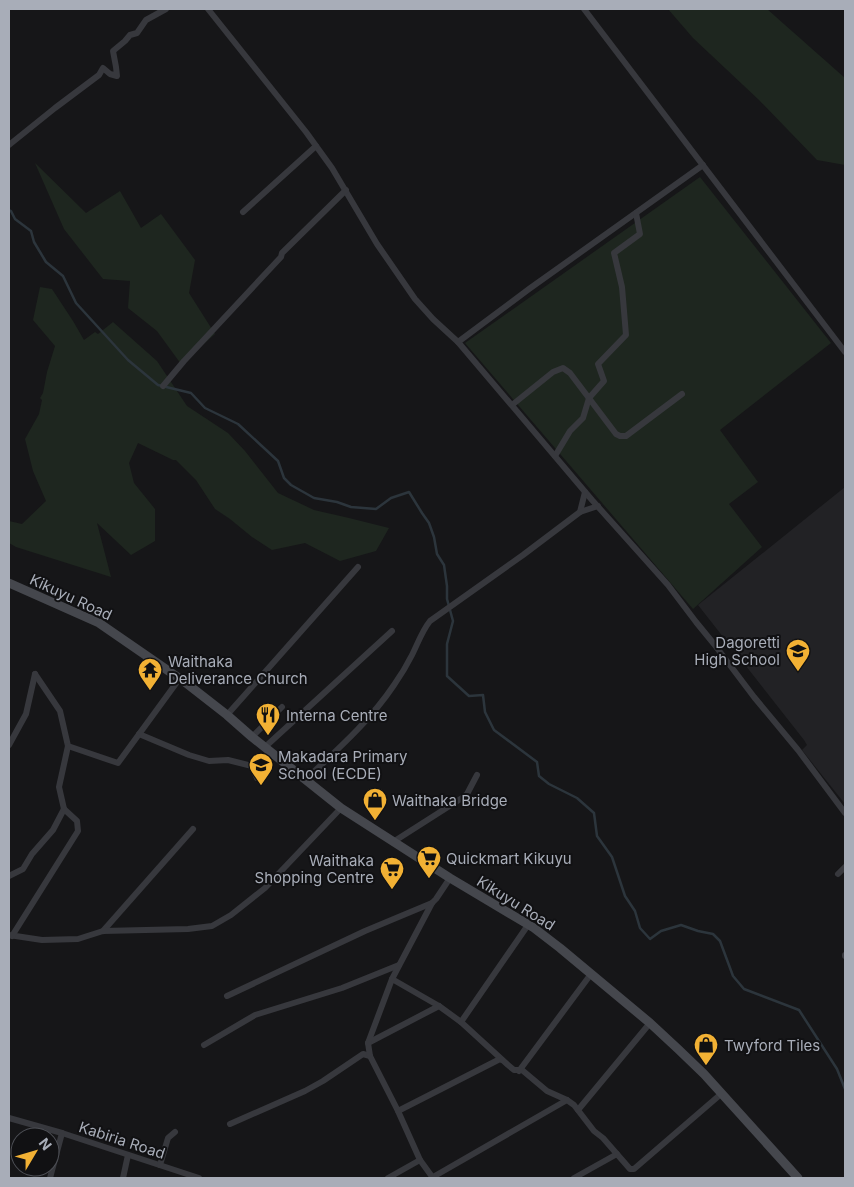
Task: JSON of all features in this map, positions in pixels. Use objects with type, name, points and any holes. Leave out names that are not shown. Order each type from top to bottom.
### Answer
[{"type":"main road","name":"Kikuyu Road","points":[[9,584],[99,623],[180,678],[341,808],[450,878],[528,925],[560,948],[650,1023],[685,1055],[798,1178]]},
{"type":"street","points":[[9,146],[99,75],[104,68],[110,74],[117,76],[113,51],[130,34],[137,33],[146,20],[166,9]]},
{"type":"street","points":[[208,9],[332,168],[390,263],[415,299],[458,342],[585,492],[668,585],[754,697],[798,750],[845,813]]},
{"type":"street","points":[[584,9],[845,352]]},
{"type":"street","points":[[243,212],[316,146]]},
{"type":"street","points":[[458,342],[703,165]]},
{"type":"street","points":[[163,386],[184,361],[282,257],[282,253],[346,190]]},
{"type":"street","points":[[555,456],[570,431],[584,418],[588,398],[604,382],[598,364],[626,334],[622,286],[614,253],[640,234],[636,213]]},
{"type":"street","points":[[512,405],[553,372],[563,368],[570,373],[616,434],[626,436],[682,394]]},
{"type":"street","points":[[580,512],[585,492]]},
{"type":"street","points":[[305,780],[357,731],[378,707],[394,685],[430,621],[517,560],[580,512],[598,506]]},
{"type":"street","points":[[226,715],[358,567]]},
{"type":"street","points":[[265,747],[392,631]]},
{"type":"street","points":[[9,745],[26,714],[35,674],[60,711],[68,746],[59,787],[64,809],[78,821],[78,831],[10,936],[42,940],[78,939],[103,931],[188,929],[212,926],[232,915],[265,888],[341,808]]},
{"type":"street","points":[[68,746],[118,763],[180,678]]},
{"type":"street","points":[[252,738],[282,708]]},
{"type":"street","points":[[139,734],[189,755],[209,761],[228,760],[252,766],[257,778]]},
{"type":"street","points":[[394,842],[467,794],[477,775]]},
{"type":"street","points":[[9,876],[24,869],[32,854],[53,830],[64,809]]},
{"type":"street","points":[[103,931],[193,829]]},
{"type":"street","points":[[838,874],[845,867]]},
{"type":"street","points":[[450,878],[432,903],[392,979],[368,1043],[370,1056],[420,1160],[433,1178],[567,1100]]},
{"type":"street","points":[[227,996],[365,931],[432,903]]},
{"type":"street","points":[[461,1022],[528,925]]},
{"type":"street","points":[[204,1045],[255,1015],[342,988],[399,965]]},
{"type":"street","points":[[519,1071],[591,974]]},
{"type":"street","points":[[392,979],[439,1006],[461,1022],[514,1070],[522,1070],[547,1091],[567,1100],[578,1110],[594,1131],[596,1130],[604,1138],[630,1169],[634,1169],[721,1094]]},
{"type":"street","points":[[368,1043],[439,1006]]},
{"type":"street","points":[[578,1110],[650,1023]]},
{"type":"street","points":[[230,1124],[305,1091],[364,1054],[370,1056]]},
{"type":"street","points":[[398,1111],[500,1059],[504,1061]]},
{"type":"street","name":"Kabiria Road","points":[[9,1118],[160,1165],[187,1176],[199,1178]]},
{"type":"street","points":[[160,1165],[168,1138],[175,1132]]},
{"type":"street","points":[[50,1178],[62,1134]]},
{"type":"street","points":[[574,1178],[617,1154]]},
{"type":"street","points":[[123,1178],[128,1155]]},
{"type":"street","points":[[388,1178],[420,1160]]},
{"type":"shaded area","points":[[668,9],[767,9],[845,78],[845,165],[817,160],[759,100],[693,38]]},
{"type":"shaded area","points":[[35,163],[86,213],[120,191],[141,228],[161,214],[195,260],[189,293],[215,334],[181,364],[157,331],[128,308],[130,281],[103,279],[64,229]]},
{"type":"shaded area","points":[[700,177],[831,343],[720,430],[758,482],[729,504],[762,547],[693,609],[465,343]]},
{"type":"shaded area","points":[[40,287],[52,289],[84,340],[95,332],[98,334],[113,322],[157,361],[187,406],[228,433],[245,451],[278,493],[314,510],[389,528],[376,551],[340,561],[305,543],[272,550],[215,509],[196,480],[176,460],[138,443],[129,463],[134,483],[155,509],[155,541],[131,555],[97,523],[111,577],[16,547],[9,543],[9,521],[22,524],[46,501],[33,471],[25,439],[39,414],[42,400],[40,398],[55,346],[33,320]]},
{"type":"shaded area","name":"Dagoretti High School","points":[[845,487],[845,804],[802,750],[807,745],[804,740],[698,605]]},
{"type":"waterway","points":[[9,210],[15,219],[31,231],[34,242],[46,262],[63,276],[76,303],[128,360],[158,385],[191,393],[205,408],[238,424],[278,461],[284,478],[291,485],[314,498],[337,502],[351,507],[376,509],[391,498],[409,492],[429,523],[437,554],[444,565],[447,599],[453,621],[447,644],[447,676],[469,696],[483,695],[485,712],[494,730],[537,762],[539,776],[549,784],[577,798],[594,813],[597,836],[612,857],[625,896],[635,911],[640,928],[650,939],[661,931],[681,925],[713,934],[720,941],[733,976],[744,989],[799,1010],[837,1069],[845,1089]]},
{"type":"place","name":"Dagoretti High School","points":[[798,672]]},
{"type":"place","name":"Waithaka Deliverance Church","points":[[150,691]]},
{"type":"place","name":"Interna Centre","points":[[268,736]]},
{"type":"place","name":"Makadara Primary School (ECDE)","points":[[261,786]]},
{"type":"place","name":"Waithaka Bridge","points":[[375,821]]},
{"type":"place","name":"Quickmart Kikuyu","points":[[429,879]]},
{"type":"place","name":"Waithaka Shopping Centre","points":[[392,890]]},
{"type":"place","name":"Twyford Tiles","points":[[706,1066]]}]
